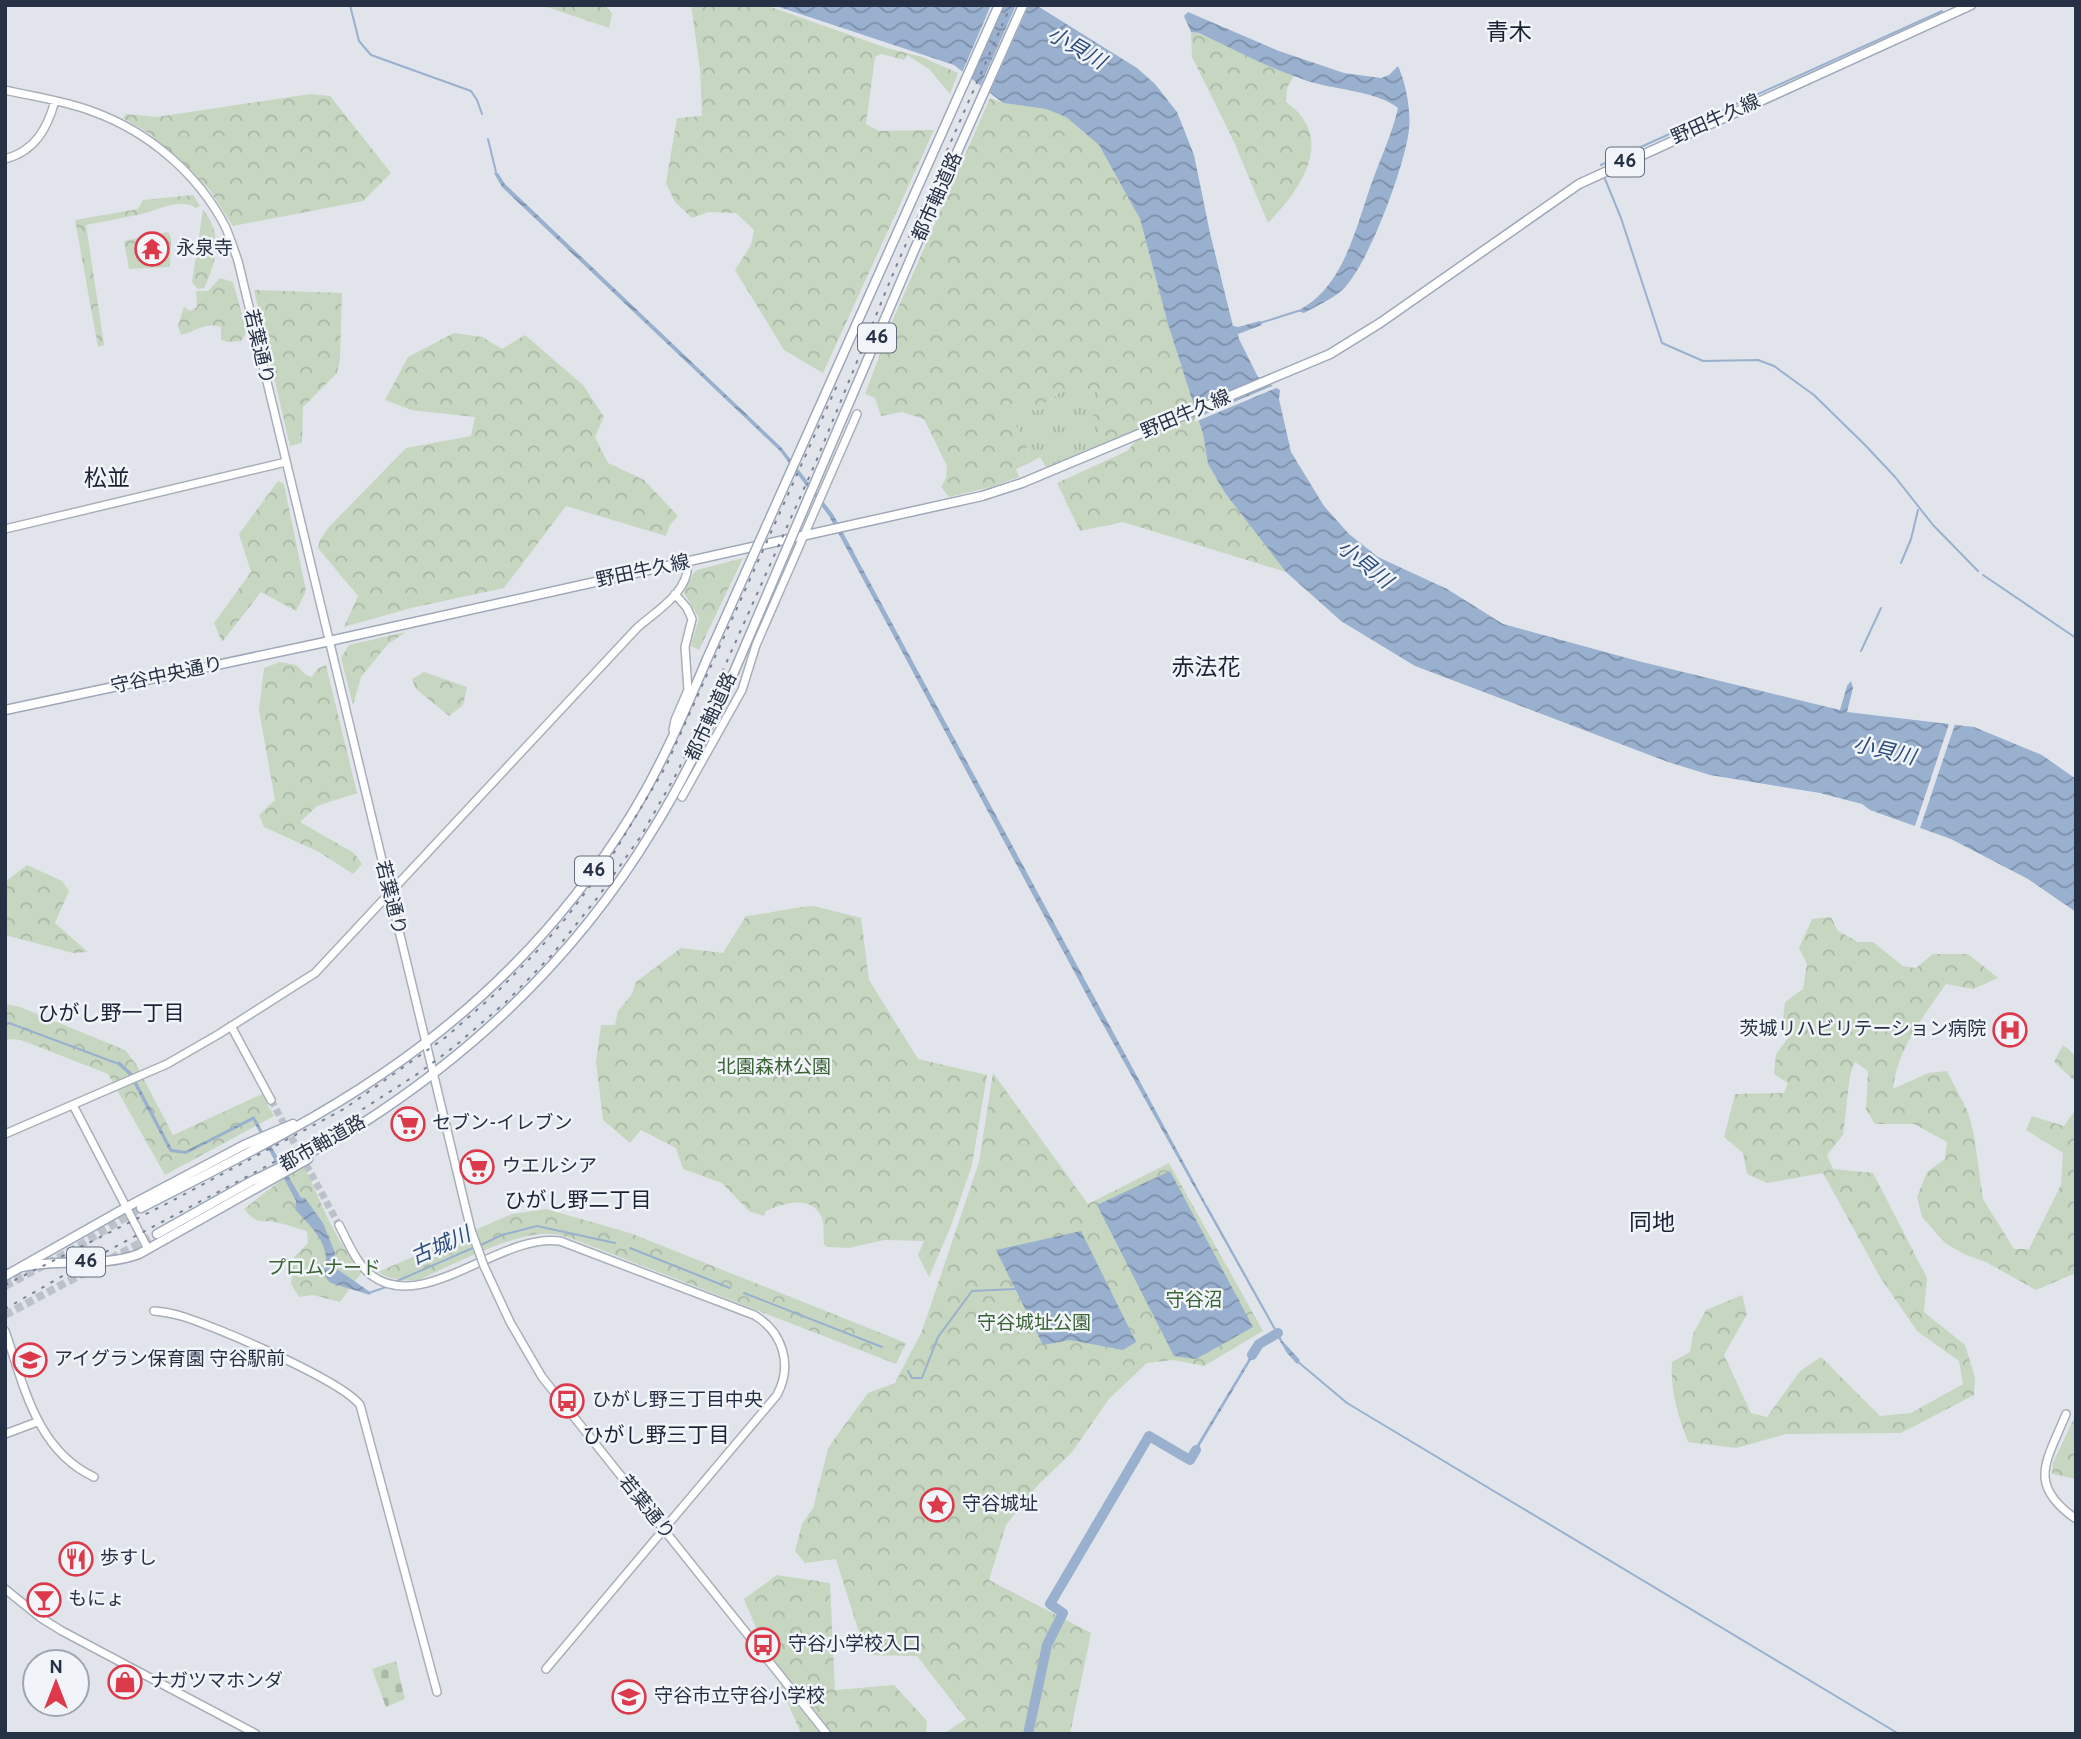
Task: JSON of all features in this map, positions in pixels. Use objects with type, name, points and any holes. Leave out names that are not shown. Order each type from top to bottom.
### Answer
[{"type":"main road","name":"都市軸道路","points":[[141,1208],[303,1122],[380,1076],[426,1042],[494,985],[553,923],[609,849],[640,800],[672,737],[999,5]]},
{"type":"main road","name":"都市軸道路","points":[[158,1234],[360,1125],[432,1074],[520,1000],[576,937],[640,851],[682,780],[734,672],[934,204],[1023,5]]},
{"type":"main road","name":"野田牛久線","points":[[329,642],[804,537],[982,496],[1022,483],[1347,345],[1579,184],[1971,5]]},
{"type":"main road","name":"守谷中央通り","points":[[5,710],[329,642]]},
{"type":"main road","name":"46","points":[[5,1276],[127,1207],[261,1137],[287,1125],[303,1122]]},
{"type":"main road","name":"46","points":[[22,1268],[46,1262],[124,1260],[303,1163],[360,1125]]},
{"type":"street","name":"若葉通り","points":[[5,90],[92,111],[139,134],[166,154],[192,179],[226,228],[238,261],[432,1074],[471,1230],[484,1266],[510,1322],[542,1377],[827,1734]]},
{"type":"street","points":[[5,159],[25,151],[35,142],[50,119],[55,102]]},
{"type":"street","points":[[682,797],[742,690],[756,645],[857,414]]},
{"type":"street","points":[[5,529],[286,462]]},
{"type":"street","points":[[5,1134],[182,1056],[315,973],[637,628],[675,594],[688,574],[687,562]]},
{"type":"street","points":[[672,737],[675,720],[688,690],[685,647],[692,620],[687,608],[675,594]]},
{"type":"street","points":[[685,662],[694,669],[705,663]]},
{"type":"street","points":[[232,1027],[271,1100]]},
{"type":"street","points":[[73,1105],[148,1249]]},
{"type":"street","points":[[339,1226],[362,1266],[371,1275],[393,1286],[418,1286],[514,1247],[549,1239],[572,1244],[763,1321],[772,1330],[783,1351],[785,1372],[781,1387],[771,1403],[547,1670]]},
{"type":"street","points":[[154,1311],[180,1315],[281,1358],[349,1394],[360,1405],[437,1692]]},
{"type":"street","points":[[5,1331],[37,1422],[64,1456],[80,1470],[94,1477]]},
{"type":"street","points":[[2066,1414],[2048,1461],[2045,1482],[2052,1500],[2076,1519]]},
{"type":"street","points":[[5,1434],[37,1422]]},
{"type":"street","points":[[5,1589],[61,1631],[256,1734]]},
{"type":"green space","points":[[541,5],[605,5],[612,14],[609,28]]},
{"type":"green space","points":[[691,5],[765,5],[887,48],[922,57],[958,73],[950,94],[929,69],[907,55],[904,60],[881,54],[875,57],[866,124],[879,131],[934,130],[823,373],[784,350],[735,270],[751,245],[754,230],[736,213],[709,212],[692,218],[675,202],[666,183],[677,118],[702,116],[700,69]]},
{"type":"green space","points":[[1191,32],[1294,76],[1287,88],[1286,102],[1301,116],[1309,131],[1311,147],[1302,179],[1268,223],[1234,142],[1192,57]]},
{"type":"green space","points":[[310,94],[330,96],[391,173],[363,201],[233,226],[209,189],[150,134],[123,118],[126,114],[157,117]]},
{"type":"green space","points":[[990,98],[1003,103],[1046,109],[1066,117],[1099,145],[1140,219],[1168,324],[1203,434],[1208,464],[1225,493],[1286,572],[1123,522],[1080,531],[1057,483],[1127,451],[1137,440],[1134,432],[1111,440],[1099,432],[1092,416],[1105,405],[1096,388],[1058,393],[1036,411],[1002,402],[1026,442],[1029,463],[1016,469],[1019,477],[949,497],[941,487],[946,478],[947,466],[924,419],[902,412],[881,416],[875,398],[865,394],[894,317]]},
{"type":"green space","points":[[193,195],[200,206],[196,208],[177,204],[86,225],[104,345],[98,347],[75,220],[138,209],[143,200]]},
{"type":"green space","points":[[203,210],[213,228],[216,248],[209,278],[204,288],[198,289],[192,282]]},
{"type":"green space","points":[[168,232],[171,238],[170,267],[129,269],[124,241]]},
{"type":"green space","points":[[220,278],[233,282],[247,332],[241,341],[221,340],[221,327],[215,326],[205,326],[181,335],[178,326],[184,307],[190,311],[197,307],[196,291],[208,291]]},
{"type":"green space","points":[[254,290],[342,293],[340,359],[337,373],[303,407],[302,443],[290,446]]},
{"type":"green space","points":[[454,333],[482,337],[502,349],[525,335],[583,385],[604,417],[595,437],[608,463],[644,480],[678,516],[670,525],[666,536],[566,506],[504,588],[411,608],[344,627],[358,596],[318,548],[320,540],[328,528],[406,448],[471,436],[475,417],[411,410],[385,400],[408,357]]},
{"type":"green space","points":[[1096,388],[1105,405],[1099,432],[1111,440],[1046,467],[1040,457],[1029,463],[1026,442],[1001,402],[1036,411],[1060,392]]},
{"type":"green space","points":[[278,481],[284,484],[306,591],[296,611],[261,592],[222,642],[214,623],[251,572],[239,534]]},
{"type":"green space","points":[[743,558],[699,650],[691,646],[699,618],[684,593],[693,574],[697,570]]},
{"type":"green space","points":[[406,632],[388,644],[361,677],[353,705],[341,658],[349,645]]},
{"type":"green space","points":[[280,662],[296,665],[312,677],[317,669],[326,665],[357,793],[317,806],[300,822],[354,853],[362,864],[353,874],[319,852],[264,827],[259,815],[275,800],[259,710],[264,668]]},
{"type":"green space","points":[[424,672],[467,687],[463,705],[449,716],[416,689],[412,679]]},
{"type":"green space","points":[[27,865],[62,881],[69,891],[55,923],[88,952],[73,953],[5,935],[5,882]]},
{"type":"green space","name":"北園森林公園","points":[[814,906],[861,918],[869,980],[918,1059],[987,1075],[972,1165],[951,1226],[929,1277],[918,1255],[924,1241],[884,1240],[849,1248],[827,1247],[824,1244],[822,1219],[810,1205],[788,1204],[766,1211],[764,1216],[749,1211],[722,1183],[683,1169],[676,1148],[641,1130],[630,1143],[603,1120],[596,1062],[601,1025],[615,1025],[618,1011],[632,994],[636,982],[681,948],[723,953],[746,916]]},
{"type":"green space","points":[[1831,917],[1838,931],[1858,942],[1873,942],[1903,966],[1916,968],[1933,954],[1968,954],[1998,978],[1973,989],[1946,984],[1906,1047],[1893,1089],[1928,1073],[1947,1071],[1968,1112],[1983,1199],[2014,1249],[2029,1249],[2061,1185],[2063,1153],[2026,1130],[2032,1116],[2064,1126],[2076,1109],[2076,1273],[2036,1290],[1945,1243],[1922,1217],[1917,1197],[1927,1172],[1945,1159],[1947,1142],[1914,1124],[1875,1124],[1866,1109],[1868,1071],[1855,1062],[1850,1075],[1843,1135],[1827,1155],[1833,1169],[1873,1173],[1927,1278],[1924,1312],[1965,1345],[1975,1378],[1974,1395],[1901,1433],[1786,1434],[1736,1448],[1688,1442],[1672,1383],[1672,1362],[1690,1352],[1693,1334],[1706,1310],[1742,1295],[1747,1314],[1724,1355],[1751,1413],[1767,1417],[1800,1371],[1821,1357],[1880,1416],[1911,1413],[1963,1384],[1959,1361],[1917,1331],[1880,1277],[1823,1173],[1767,1183],[1747,1174],[1743,1153],[1724,1137],[1735,1094],[1784,1093],[1788,1083],[1774,1074],[1776,1054],[1788,1038],[1783,1020],[1785,1002],[1803,989],[1807,964],[1799,948],[1812,919]]},
{"type":"green space","points":[[5,1004],[20,1007],[125,1050],[136,1064],[173,1135],[262,1094],[274,1116],[165,1175],[108,1074],[21,1040],[5,1039]]},
{"type":"green space","points":[[2063,1045],[2076,1056],[2076,1082],[2054,1062]]},
{"type":"green space","name":"守谷城址公園","points":[[993,1073],[1088,1204],[1169,1163],[1263,1331],[1204,1366],[1173,1360],[1147,1363],[1109,1399],[1072,1452],[1037,1486],[1006,1525],[989,1580],[1091,1633],[1070,1734],[943,1734],[966,1719],[917,1656],[866,1655],[836,1559],[805,1563],[795,1551],[802,1524],[813,1508],[828,1449],[868,1393],[895,1383],[922,1331],[979,1162]]},
{"type":"green space","name":"プロムナード","points":[[303,1163],[336,1234],[362,1272],[340,1302],[313,1295],[299,1297],[291,1284],[294,1257],[308,1243],[307,1231],[258,1220],[244,1209]]},
{"type":"green space","name":"プロムナード","points":[[546,1209],[630,1233],[906,1343],[896,1364],[555,1234],[537,1234],[503,1243],[419,1280],[398,1279],[378,1272],[512,1214]]},
{"type":"green space","points":[[2076,1414],[2076,1479],[2052,1474],[2053,1463]]},
{"type":"green space","points":[[777,1575],[830,1583],[835,1690],[894,1685],[927,1721],[926,1734],[801,1734],[744,1599]]},
{"type":"green space","points":[[396,1661],[405,1699],[386,1707],[372,1669]]},
{"type":"water","name":"小貝川","points":[[773,5],[1036,5],[1137,68],[1155,84],[1177,112],[1194,155],[1233,326],[1260,321],[1262,325],[1238,334],[1239,339],[1258,377],[1280,390],[1279,399],[1291,452],[1324,506],[1349,534],[1378,557],[1447,589],[1503,624],[1638,661],[1840,710],[1851,681],[1853,688],[1847,712],[1974,727],[2042,755],[2076,779],[2076,912],[2028,879],[1951,839],[1870,810],[1862,804],[1820,793],[1710,775],[1668,762],[1415,666],[1341,621],[1286,572],[1225,493],[1208,464],[1203,434],[1168,324],[1140,219],[1099,145],[1066,117],[1046,109],[1003,103],[954,65]]},
{"type":"water","points":[[1188,12],[1279,51],[1344,73],[1381,78],[1389,75],[1398,66],[1401,73],[1409,106],[1409,129],[1401,166],[1384,215],[1351,279],[1337,294],[1304,313],[1297,311],[1313,301],[1326,288],[1345,257],[1398,108],[1377,97],[1314,83],[1289,74],[1199,33],[1191,32],[1184,16]]},
{"type":"water","points":[[494,173],[498,173],[505,184],[781,447],[833,514],[1277,1335],[1092,1005],[829,516],[780,451],[502,187]]},
{"type":"water","points":[[119,1061],[132,1073],[172,1149],[186,1151],[254,1116],[301,1198],[305,1198],[323,1223],[335,1253],[337,1269],[370,1292],[370,1295],[331,1283],[326,1277],[326,1257],[322,1243],[295,1209],[296,1201],[253,1120],[186,1154],[170,1152],[129,1075],[117,1064]]},
{"type":"water","name":"守谷沼","points":[[1170,1171],[1253,1327],[1196,1359],[1174,1356],[1097,1205]]},
{"type":"water","points":[[1081,1231],[1136,1342],[1123,1350],[1070,1340],[1043,1345],[996,1250]]},
{"type":"water","points":[[1277,1335],[1300,1360],[1297,1364],[1277,1336],[1260,1345],[1190,1462],[1189,1458],[1257,1345]]},
{"type":"pier","points":[[991,5],[1003,5],[969,82],[961,75]]},
{"type":"pier","points":[[1016,5],[1029,5],[988,96],[979,89]]},
{"type":"pier","points":[[1277,384],[1281,386],[1195,422],[1194,419]]},
{"type":"pier","points":[[1950,721],[1956,721],[1919,831],[1914,829]]},
{"type":"waterway","points":[[350,5],[359,41],[371,55],[471,91],[482,114]]},
{"type":"waterway","points":[[1601,165],[1942,11]]},
{"type":"waterway","points":[[488,139],[496,172]]},
{"type":"waterway","points":[[1605,179],[1621,218],[1662,343],[1703,361],[1758,360],[1774,366],[1814,395],[1866,446],[1896,478],[1933,525],[1978,571]]},
{"type":"waterway","points":[[1260,323],[1298,311]]},
{"type":"waterway","points":[[1901,563],[1911,539],[1918,510]]},
{"type":"waterway","points":[[1983,575],[2076,638]]},
{"type":"waterway","points":[[1861,651],[1881,608]]},
{"type":"waterway","name":"古城川","points":[[5,1025],[9,1023],[119,1064]]},
{"type":"waterway","points":[[1207,1207],[1281,1340]]},
{"type":"waterway","name":"古城川","points":[[481,1245],[502,1235],[537,1226],[615,1243]]},
{"type":"waterway","name":"古城川","points":[[397,1281],[475,1247]]},
{"type":"waterway","name":"古城川","points":[[630,1248],[730,1288]]},
{"type":"waterway","name":"古城川","points":[[369,1293],[386,1287]]},
{"type":"waterway","name":"古城川","points":[[908,1371],[912,1378],[922,1378],[938,1337],[972,1291],[1015,1289]]},
{"type":"waterway","name":"古城川","points":[[744,1293],[882,1347]]},
{"type":"waterway","points":[[1252,1355],[1259,1344],[1278,1333]]},
{"type":"waterway","points":[[1297,1361],[1347,1403],[1899,1734]]},
{"type":"waterway","points":[[1028,1734],[1047,1645],[1063,1613],[1050,1604],[1149,1436],[1190,1460],[1196,1450]]},
{"type":"tunnel","points":[[271,1100],[339,1225]]},
{"type":"tunnel","points":[[5,1286],[67,1253],[141,1208]]},
{"type":"tunnel","points":[[5,1315],[157,1234]]},
{"type":"railway","points":[[5,1309],[83,1264],[310,1143],[419,1073],[506,1002],[551,956],[598,897],[641,836],[678,771],[815,464],[895,269],[1011,5]]},
{"type":"railway","points":[[5,1285],[168,1203],[344,1109],[446,1037],[496,993],[541,947],[609,861],[666,766],[839,381]]},
{"type":"place","name":"永泉寺","points":[[152,249]]},
{"type":"place","name":"茨城リハビリテーション病院","points":[[2010,1030]]},
{"type":"place","name":"セブン-イレブン","points":[[408,1124]]},
{"type":"place","name":"ウエルシア","points":[[477,1167]]},
{"type":"place","name":"アイグラン保育園 守谷駅前","points":[[30,1360]]},
{"type":"place","name":"ひがし野三丁目中央","points":[[567,1401]]},
{"type":"place","name":"守谷城址","points":[[937,1505]]},
{"type":"place","name":"歩すし","points":[[76,1559]]},
{"type":"place","name":"もにょ","points":[[44,1600]]},
{"type":"place","name":"守谷小学校入口","points":[[763,1645]]},
{"type":"place","name":"ナガツマホンダ","points":[[125,1682]]},
{"type":"place","name":"守谷市立守谷小学校","points":[[629,1697]]},
{"type":"district","name":"青木","points":[[1509,34]]},
{"type":"district","name":"松並","points":[[107,480]]},
{"type":"district","name":"赤法花","points":[[1206,669]]},
{"type":"district","name":"ひがし野一丁目","points":[[111,1014]]},
{"type":"district","name":"ひがし野二丁目","points":[[578,1201]]},
{"type":"district","name":"同地","points":[[1652,1224]]},
{"type":"district","name":"ひがし野三丁目","points":[[656,1436]]}]
